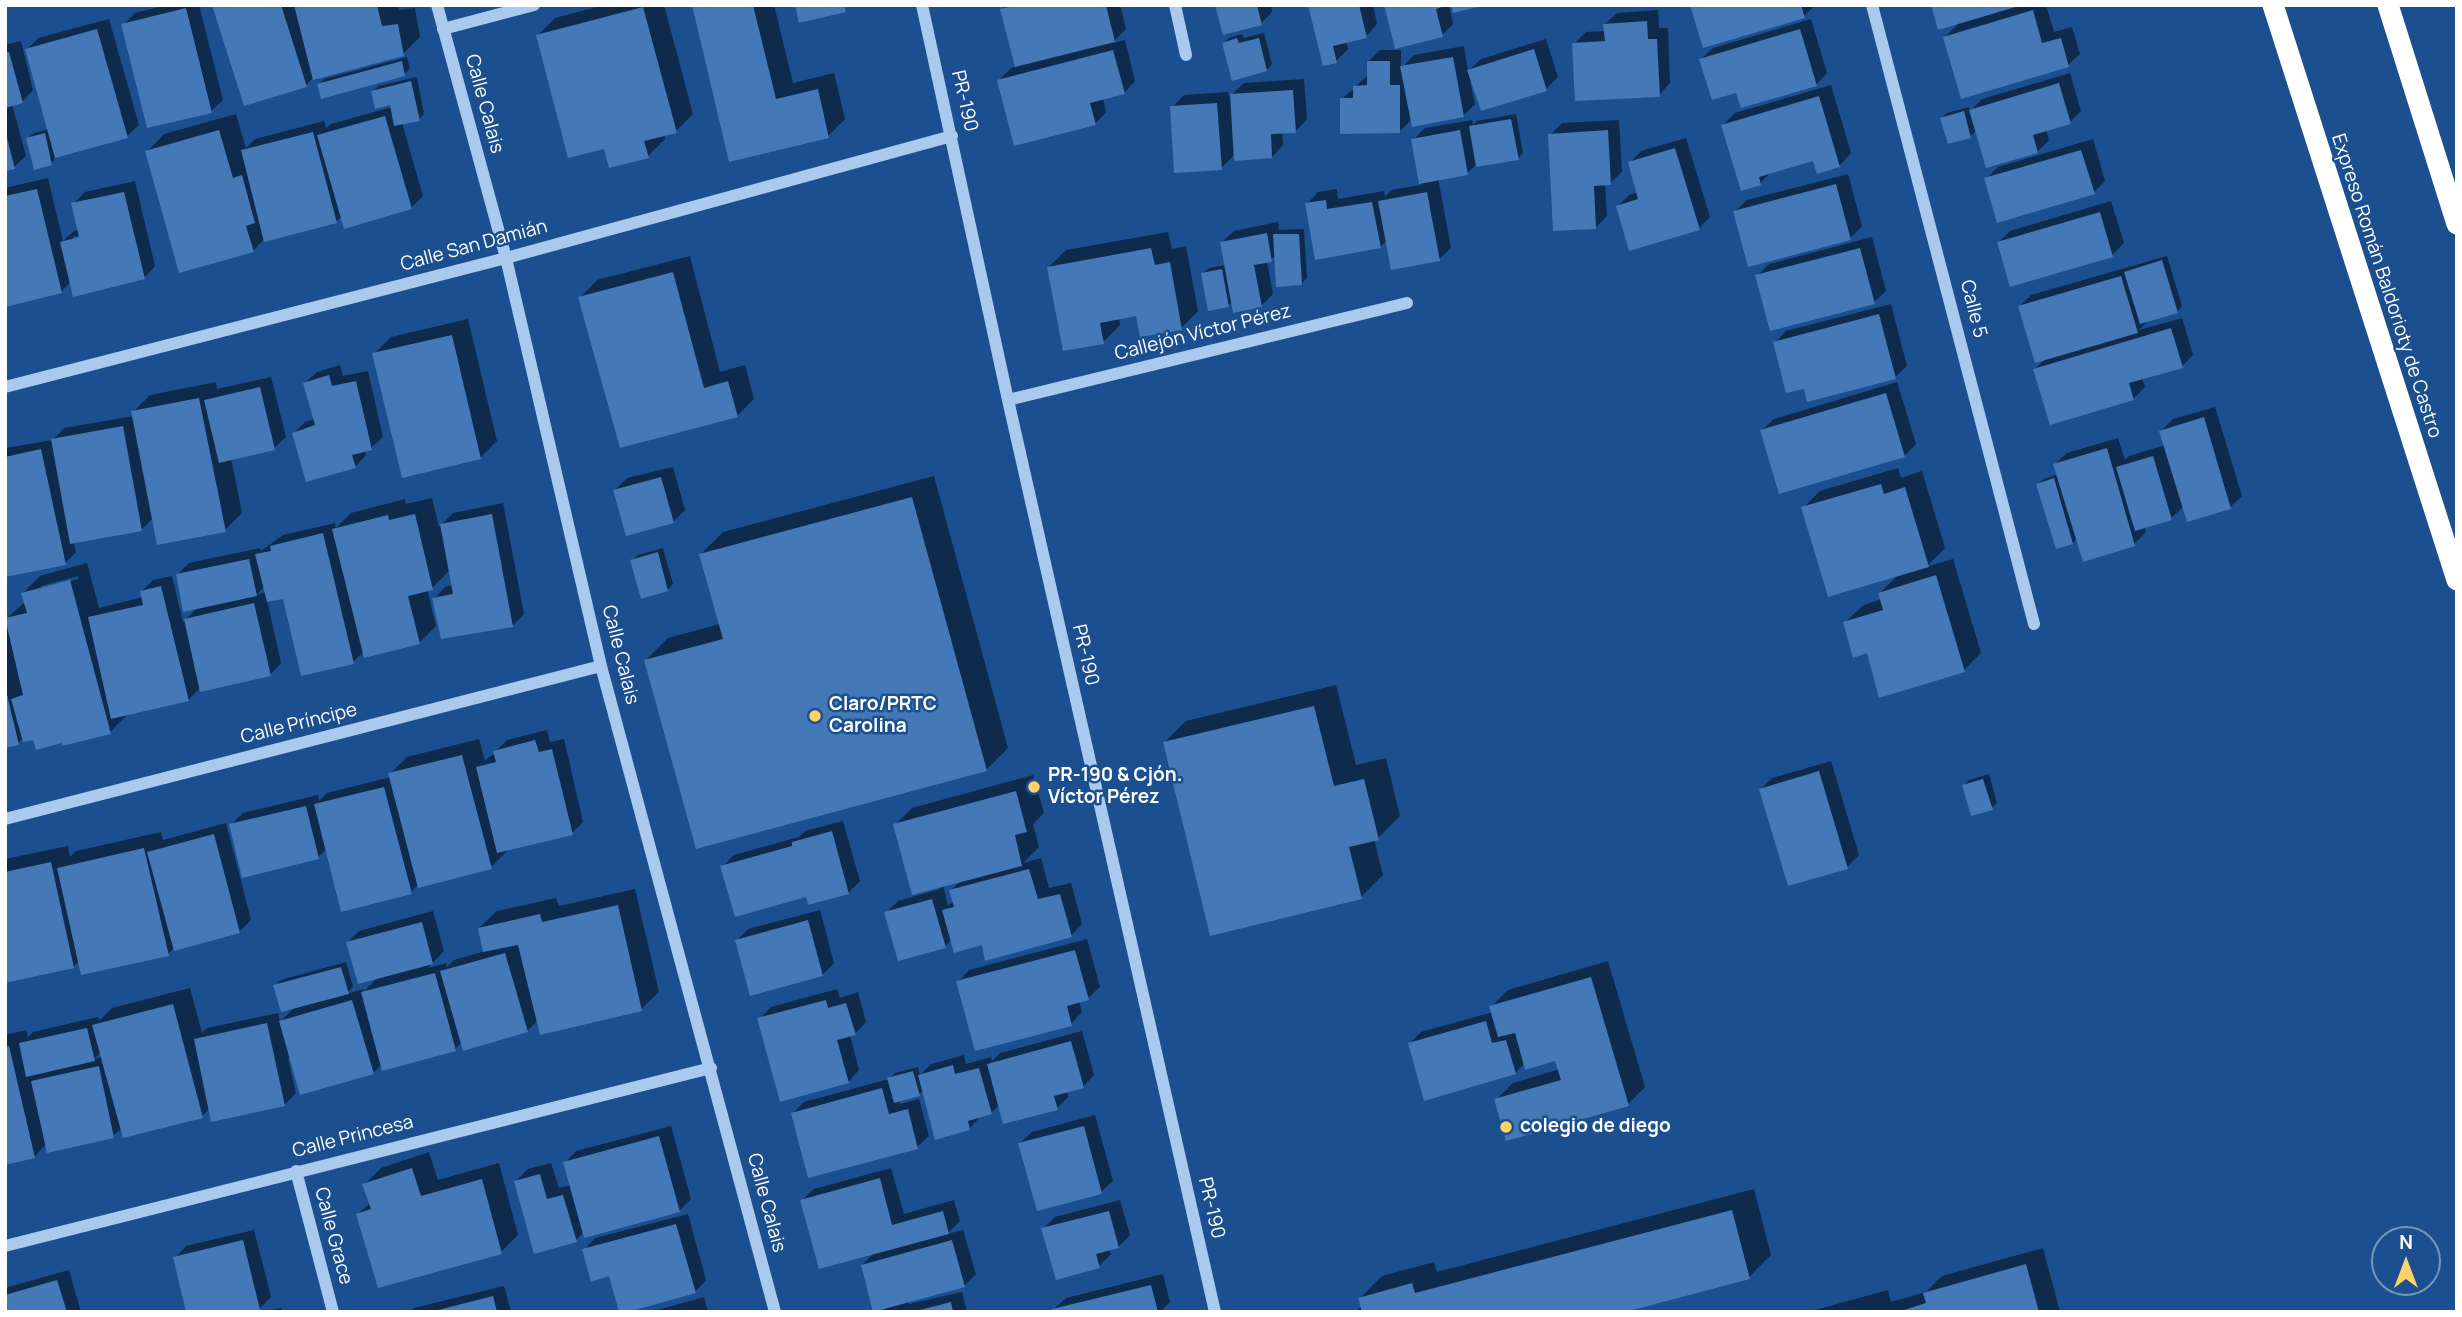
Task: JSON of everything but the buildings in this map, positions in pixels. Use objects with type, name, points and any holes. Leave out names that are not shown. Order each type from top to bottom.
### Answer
[{"type":"highway","name":"Expreso Román Baldorioty de Castro","points":[[2273,5],[2457,580]]},
{"type":"highway","points":[[2388,5],[2457,224]]},
{"type":"street","name":"Calle Calais","points":[[437,5],[506,258],[601,666],[775,1312]]},
{"type":"street","points":[[443,29],[534,5]]},
{"type":"street","name":"PR-190","points":[[922,5],[1008,400],[1214,1312]]},
{"type":"street","points":[[1175,5],[1186,55]]},
{"type":"street","name":"Calle 5","points":[[1872,5],[2034,624]]},
{"type":"street","name":"Calle San Damián","points":[[5,387],[506,258],[952,136]]},
{"type":"street","name":"Callejón Víctor Pérez","points":[[1008,400],[1407,303]]},
{"type":"street","name":"Calle Príncipe","points":[[5,819],[601,666]]},
{"type":"street","name":"Calle Princesa","points":[[5,1246],[710,1068]]},
{"type":"street","name":"Calle Grace","points":[[296,1171],[333,1312]]},
{"type":"place","name":"Claro/PRTC Carolina","points":[[815,716]]},
{"type":"place","name":"PR-190 & Cjón. Víctor Pérez","points":[[1034,787]]},
{"type":"place","name":"colegio de diego","points":[[1506,1127]]}]
